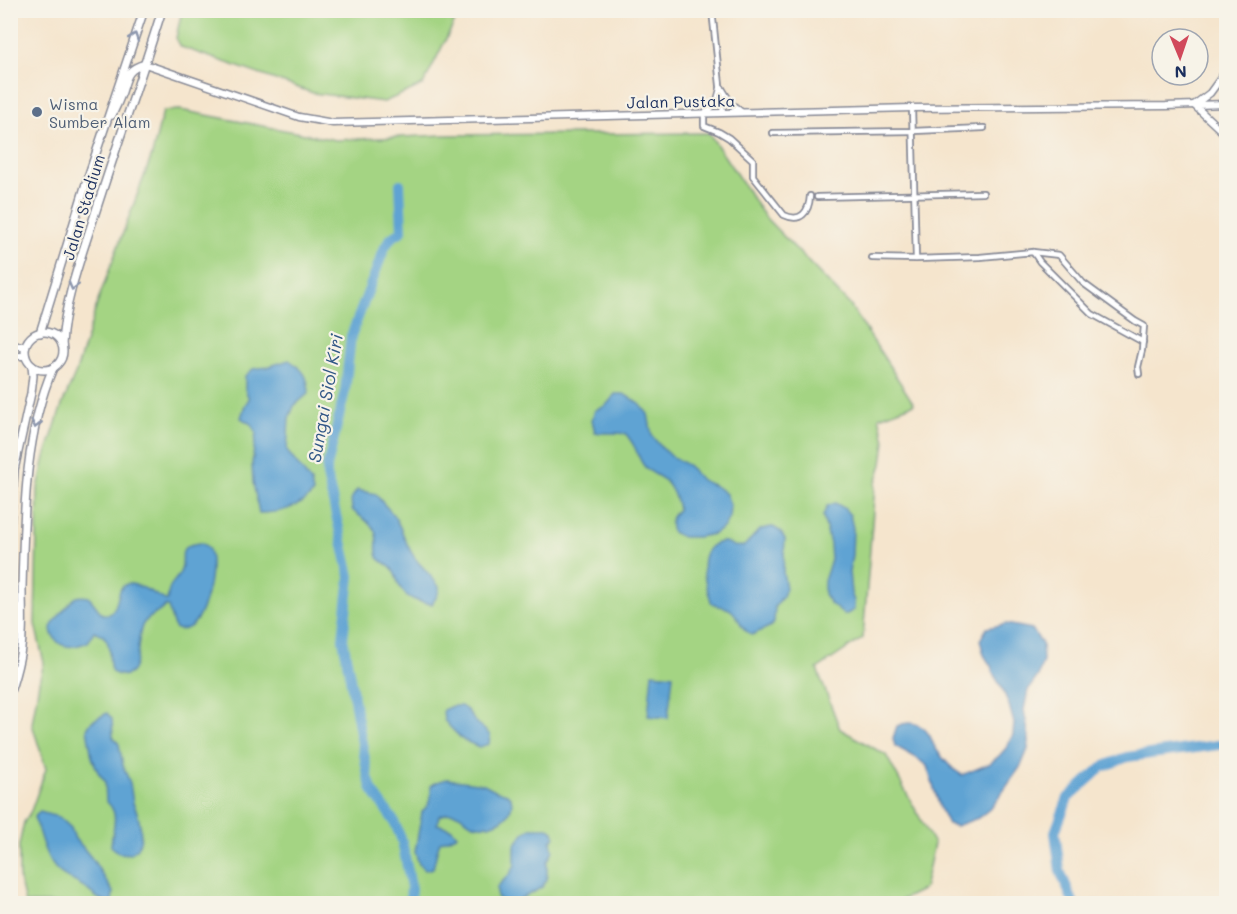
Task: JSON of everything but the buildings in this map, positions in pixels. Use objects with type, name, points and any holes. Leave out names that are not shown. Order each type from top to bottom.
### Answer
[{"type":"main road","name":"Jalan Stadium","points":[[40,333],[87,177],[144,10]]},
{"type":"main road","name":"Jalan Stadium","points":[[62,345],[64,318],[84,247],[162,10]]},
{"type":"main road","points":[[104,130],[130,70],[145,64]]},
{"type":"main road","points":[[10,523],[14,470],[33,376],[32,366],[26,356],[26,346],[31,338],[40,333],[47,333],[59,340],[62,345],[62,356],[52,368],[46,384],[31,445],[25,523],[22,636],[16,675],[10,692]]},
{"type":"main road","points":[[32,366],[42,370],[52,368]]},
{"type":"street","points":[[712,10],[723,113]]},
{"type":"street","name":"Jalan Pustaka","points":[[145,64],[299,117],[333,123],[912,108],[1227,104]]},
{"type":"street","points":[[1227,71],[1210,93],[1194,105],[1227,135]]},
{"type":"street","points":[[721,88],[730,104],[742,112]]},
{"type":"street","points":[[721,88],[718,99],[705,113],[704,126],[729,138],[753,160],[753,176],[784,215],[794,218],[803,215],[808,209],[810,196]]},
{"type":"street","points":[[912,108],[916,259]]},
{"type":"street","points":[[773,133],[984,128]]},
{"type":"street","points":[[817,197],[983,193]]},
{"type":"street","points":[[1033,252],[1040,262],[1092,314],[1143,342]]},
{"type":"street","points":[[872,258],[980,257],[1033,252],[1059,255],[1083,283],[1144,326],[1139,374]]},
{"type":"street","points":[[10,346],[26,346]]},
{"type":"street","points":[[10,356],[26,356]]},
{"type":"green space","points":[[182,10],[460,11],[423,85],[384,102],[313,93],[181,47],[176,38]]},
{"type":"green space","points":[[180,110],[336,140],[444,135],[709,133],[765,217],[850,305],[914,404],[879,417],[885,441],[882,464],[875,485],[863,638],[817,669],[840,729],[886,755],[934,844],[924,889],[895,903],[25,903],[19,877],[19,845],[24,822],[31,811],[46,769],[32,724],[44,663],[35,624],[38,488],[45,457],[62,405],[76,372],[100,295],[152,155],[163,111]]},
{"type":"water","points":[[289,360],[304,374],[308,382],[309,393],[294,406],[289,418],[287,451],[311,482],[313,493],[289,509],[259,513],[252,464],[256,433],[251,424],[241,418],[249,399],[245,389],[245,376],[253,369]]},
{"type":"water","points":[[615,394],[624,394],[640,404],[648,414],[652,436],[662,448],[689,466],[701,480],[726,494],[730,505],[729,517],[724,527],[714,534],[698,537],[682,537],[672,532],[671,520],[678,510],[674,494],[667,483],[645,467],[626,434],[595,432],[592,420],[595,410],[607,404]]},
{"type":"water","points":[[357,490],[376,494],[394,516],[414,557],[439,587],[432,604],[409,597],[400,587],[392,569],[378,557],[377,537],[374,529],[352,510],[351,499]]},
{"type":"water","points":[[835,503],[850,515],[853,528],[849,572],[854,610],[847,614],[843,614],[830,603],[824,594],[824,581],[831,560],[830,544],[823,516],[827,506]]},
{"type":"water","points":[[773,527],[780,531],[785,539],[783,572],[786,588],[775,606],[774,623],[752,635],[744,629],[730,609],[712,604],[703,569],[704,560],[712,546],[726,542],[735,546],[744,546],[759,531]]},
{"type":"water","points":[[200,543],[208,548],[211,566],[208,590],[200,613],[190,627],[183,630],[176,629],[168,607],[165,606],[148,619],[140,631],[136,660],[130,674],[122,675],[112,672],[108,644],[101,634],[94,631],[88,642],[72,646],[60,644],[53,636],[52,625],[78,596],[89,597],[102,614],[108,615],[114,608],[122,587],[127,584],[141,587],[167,601],[170,587],[181,570],[184,549],[192,544]]},
{"type":"water","points":[[1006,624],[1032,629],[1042,644],[1043,661],[1038,676],[1028,690],[1024,710],[1028,749],[1021,766],[992,807],[978,818],[956,826],[948,824],[940,808],[927,766],[895,746],[893,738],[897,726],[911,723],[919,726],[930,736],[944,760],[962,775],[989,764],[999,756],[1013,735],[1014,723],[1009,705],[984,655],[980,640],[987,628]]},
{"type":"water","points":[[652,673],[673,675],[668,718],[648,716]]},
{"type":"water","points":[[452,706],[461,706],[468,711],[490,735],[489,744],[479,747],[463,740],[450,727],[444,720],[443,710]]},
{"type":"water","points":[[107,713],[112,719],[113,737],[119,744],[140,824],[141,838],[138,848],[130,854],[119,853],[111,846],[113,811],[106,801],[105,781],[98,772],[92,757],[87,729],[92,721]]},
{"type":"water","points":[[447,779],[484,784],[507,794],[511,799],[511,807],[506,817],[496,823],[485,825],[471,823],[456,814],[439,816],[437,824],[452,829],[457,835],[440,842],[433,868],[425,870],[419,864],[415,852],[422,812],[428,805],[431,786]]},
{"type":"water","points":[[40,812],[59,817],[71,828],[75,839],[93,860],[113,892],[112,902],[93,895],[56,869],[45,850],[34,817]]},
{"type":"water","points":[[531,828],[548,828],[554,831],[555,836],[551,842],[553,850],[547,862],[547,879],[542,887],[516,901],[503,901],[497,897],[497,887],[510,874],[515,865],[515,845]]},
{"type":"waterway","name":"Sungai Siol Kiri","points":[[400,184],[402,231],[391,238],[385,247],[351,336],[345,391],[327,467],[327,476],[350,576],[343,639],[368,776],[372,790],[394,821],[402,841],[411,887],[410,904]]},
{"type":"waterway","points":[[1074,904],[1060,871],[1055,832],[1068,798],[1102,767],[1127,757],[1226,744]]},
{"type":"place","name":"Wisma Sumber Alam","points":[[37,112]]}]
